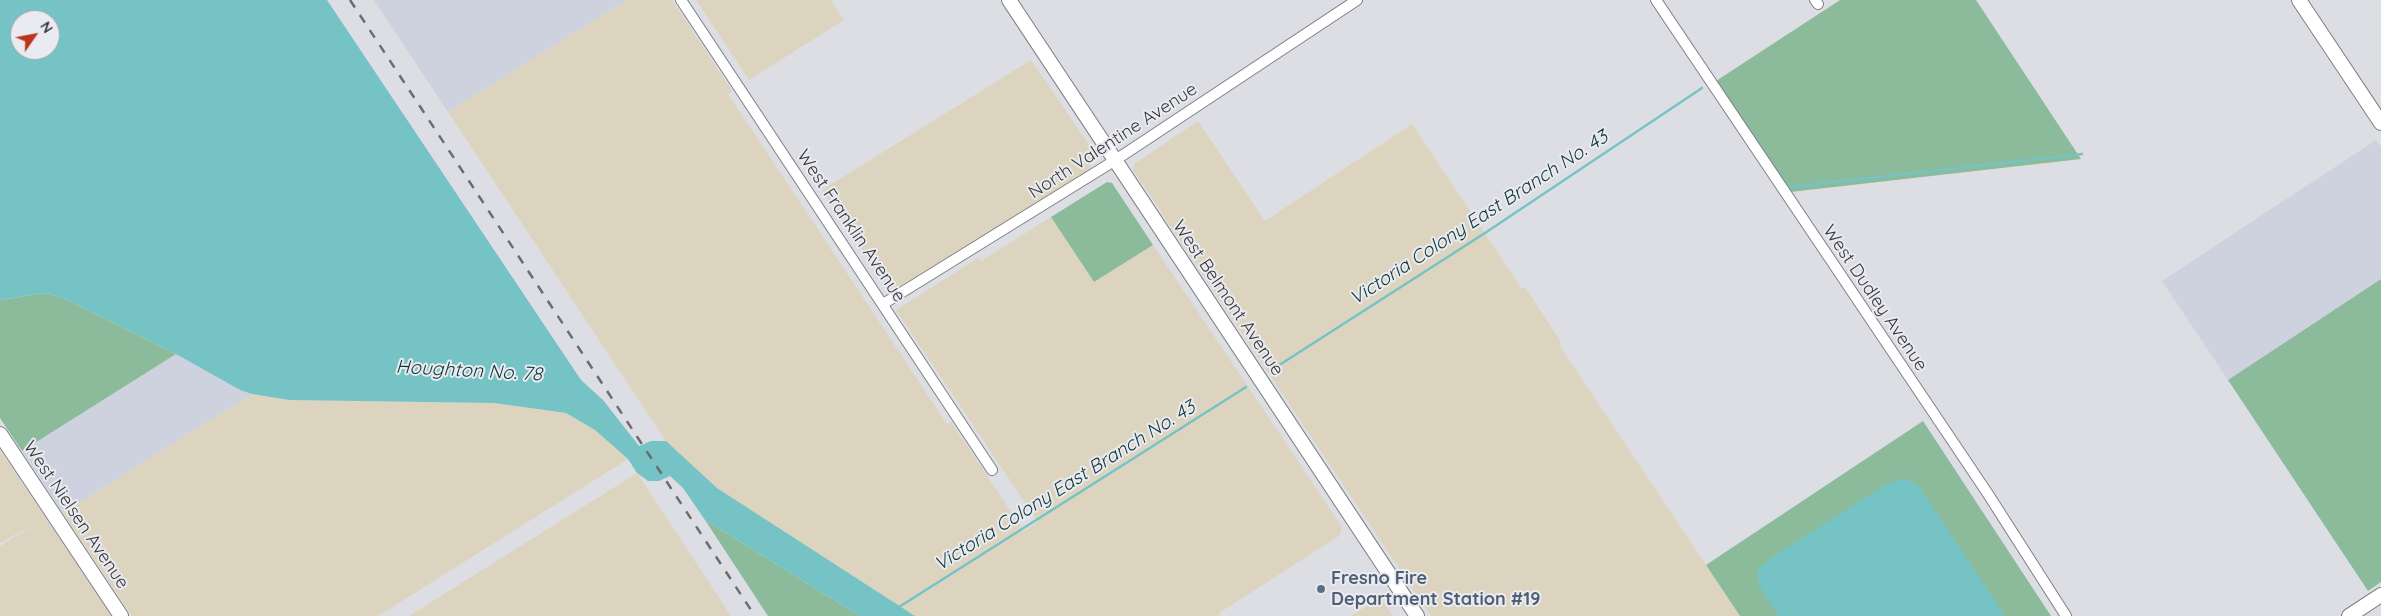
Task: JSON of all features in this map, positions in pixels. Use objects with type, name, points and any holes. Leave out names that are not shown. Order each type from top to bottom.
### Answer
[{"type":"street","name":"West Franklin Avenue","points":[[681,0],[992,470]]},
{"type":"street","name":"West Belmont Avenue","points":[[1008,0],[1417,616]]},
{"type":"street","name":"North Valentine Avenue","points":[[883,304],[1114,161],[1357,0]]},
{"type":"street","name":"West Dudley Avenue","points":[[1656,0],[1988,494],[2066,616]]},
{"type":"street","points":[[2299,0],[2381,123]]},
{"type":"street","name":"West Nielsen Avenue","points":[[0,434],[121,616]]},
{"type":"street","points":[[2349,616],[2381,595]]},
{"type":"shaded area","points":[[374,0],[627,0],[448,112]]},
{"type":"shaded area","points":[[627,0],[672,0],[732,91],[728,94],[947,424],[951,422],[1024,531],[1038,522],[896,310],[978,258],[981,261],[1051,217],[1094,282],[1153,245],[1342,527],[1339,536],[1219,613],[1220,616],[915,616],[717,488],[666,441],[448,112]]},
{"type":"shaded area","points":[[696,0],[831,0],[844,20],[749,80]]},
{"type":"shaded area","points":[[1031,60],[1094,152],[1090,169],[939,264],[894,289],[887,287],[822,190]]},
{"type":"shaded area","points":[[1198,121],[1265,221],[1412,124],[1522,289],[1525,287],[1561,342],[1559,345],[1740,616],[1431,616],[1133,170],[1134,164]]},
{"type":"shaded area","points":[[2376,140],[2381,147],[2381,279],[2228,380],[2162,281]]},
{"type":"shaded area","points":[[176,354],[240,390],[252,394],[63,513],[22,451]]},
{"type":"shaded area","points":[[252,394],[289,400],[494,403],[566,413],[595,430],[628,459],[378,616],[132,616],[63,513]]},
{"type":"shaded area","points":[[0,450],[111,616],[0,616],[0,546],[37,523],[0,543]]},
{"type":"shaded area","points":[[637,473],[731,616],[409,616]]},
{"type":"shaded area","points":[[1380,597],[1393,616],[1351,616]]},
{"type":"green space","points":[[1840,0],[1976,0],[2081,159],[1790,192],[1716,81]]},
{"type":"green space","points":[[1107,182],[1112,183],[1153,245],[1094,282],[1051,217]]},
{"type":"green space","points":[[2381,279],[2381,582],[2368,591],[2228,380]]},
{"type":"green space","points":[[45,293],[61,297],[176,354],[22,451],[0,418],[0,300]]},
{"type":"green space","points":[[1923,421],[2051,616],[1740,616],[1706,565]]},
{"type":"green space","points":[[705,520],[860,616],[768,616]]},
{"type":"water","name":"Houghton No. 78","points":[[0,0],[327,0],[581,380],[603,400],[639,446],[651,441],[666,441],[717,488],[915,616],[860,616],[705,520],[683,488],[670,476],[659,481],[648,481],[637,473],[628,459],[595,430],[566,413],[494,403],[289,400],[252,394],[240,390],[176,354],[61,297],[45,293],[0,300]]},
{"type":"water","points":[[1904,478],[1918,485],[2005,616],[1778,616],[1759,585],[1758,569],[1771,558],[1885,485]]},
{"type":"waterway","name":"Victoria Colony East Branch No. 43","points":[[1716,82],[1786,184],[1790,187],[2082,154]]},
{"type":"waterway","name":"Victoria Colony East Branch No. 43","points":[[1270,371],[1485,233],[1702,88]]},
{"type":"waterway","name":"Victoria Colony East Branch No. 43","points":[[899,607],[1246,387]]},
{"type":"railway","points":[[350,0],[755,616]]},
{"type":"place","name":"Fresno Fire Department Station #19","points":[[1321,589]]}]
